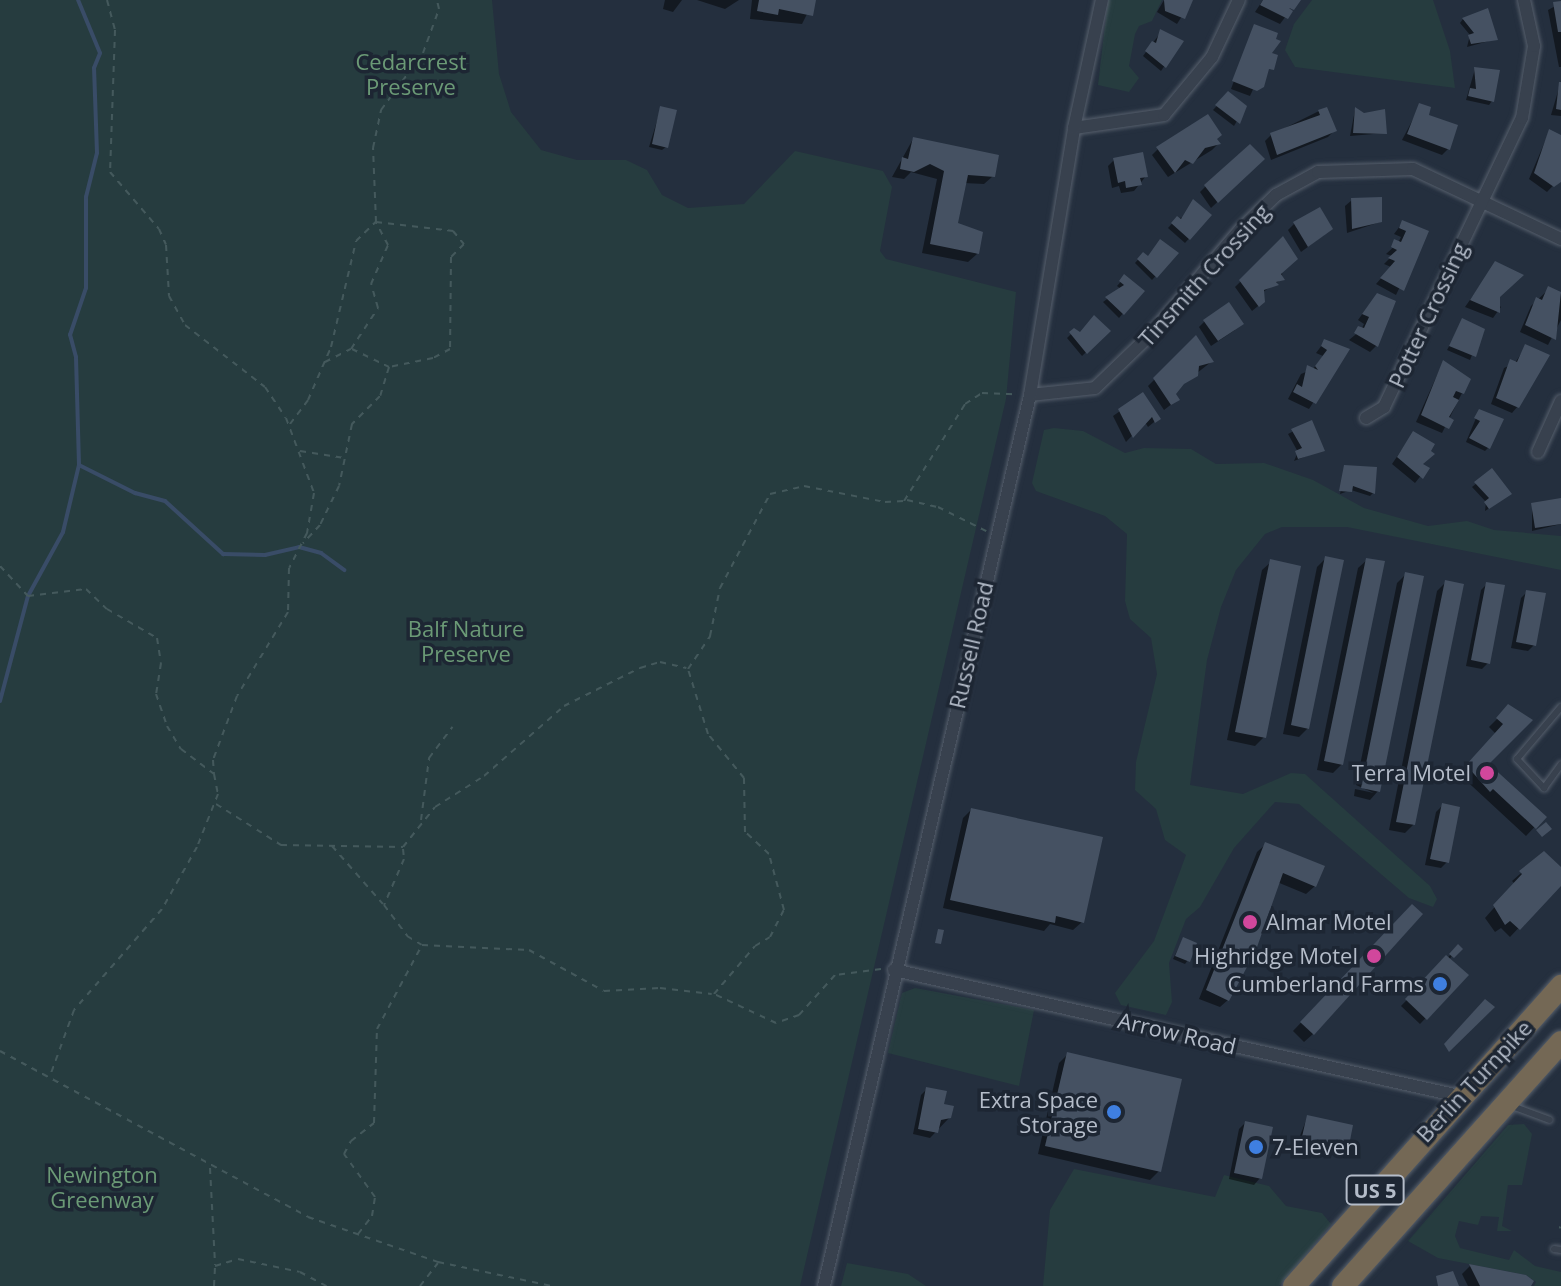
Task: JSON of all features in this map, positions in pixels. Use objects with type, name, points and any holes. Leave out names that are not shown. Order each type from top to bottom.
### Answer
[{"type":"highway","name":"Berlin Turnpike","points":[[1294,1286],[1459,1096],[1561,986]]},
{"type":"highway","name":"Berlin Turnpike","points":[[1343,1286],[1561,1042]]},
{"type":"highway","points":[[1459,1096],[1504,1104]]},
{"type":"street","name":"Russell Road","points":[[824,1286],[894,970],[1030,395],[1074,128],[1102,0]]},
{"type":"street","points":[[1074,128],[1164,115],[1212,57],[1239,0]]},
{"type":"street","name":"Potter Crossing","points":[[1366,418],[1384,407],[1522,118],[1534,46],[1524,0]]},
{"type":"street","name":"Tinsmith Crossing","points":[[1030,395],[1095,388],[1150,335],[1241,229],[1276,195],[1318,172],[1413,169],[1561,239]]},
{"type":"street","points":[[1538,452],[1561,401]]},
{"type":"street","name":"Arrow Road","points":[[894,970],[1459,1096]]},
{"type":"lane","points":[[1561,707],[1517,759],[1544,788],[1561,765]]},
{"type":"lane","points":[[1504,1104],[1550,1120]]},
{"type":"path","points":[[50,1076],[74,1010],[162,909],[215,804],[213,760],[237,696],[288,612],[289,568],[299,547],[314,493],[289,425],[265,387],[185,325],[169,296],[166,245],[159,229],[110,172],[115,30],[107,0]]},
{"type":"path","points":[[324,363],[351,349],[378,308],[371,284],[388,245],[376,222],[373,148],[381,110],[423,53],[439,9],[437,0]]},
{"type":"path","points":[[289,425],[308,400],[324,363],[356,241],[376,222]]},
{"type":"path","points":[[351,349],[389,367],[433,358],[450,349],[451,257],[464,244],[453,231],[376,222]]},
{"type":"path","points":[[299,547],[320,525],[346,458],[352,424],[380,396],[389,367]]},
{"type":"path","points":[[906,499],[965,404],[982,393],[1030,395]]},
{"type":"path","points":[[299,451],[346,458]]},
{"type":"path","points":[[688,669],[710,636],[720,588],[770,494],[804,486],[885,502],[906,499],[938,507],[996,537]]},
{"type":"path","points":[[0,566],[28,596],[86,589],[107,609],[157,638],[161,663],[156,694],[167,726],[181,749],[214,774]]},
{"type":"path","points":[[384,905],[404,859],[403,847],[421,822],[564,706],[640,668],[660,662],[688,669]]},
{"type":"path","points":[[688,669],[708,734],[744,778],[745,832],[769,854],[784,910],[770,937],[755,946],[714,994]]},
{"type":"path","points":[[421,822],[429,758],[452,727]]},
{"type":"path","points":[[215,804],[281,845],[403,847]]},
{"type":"path","points":[[330,844],[407,936],[422,945],[529,950],[604,991],[674,988],[714,994],[776,1023],[799,1015],[835,975],[862,968],[894,970]]},
{"type":"path","points":[[358,1234],[372,1216],[375,1197],[344,1154],[351,1141],[374,1123],[377,1029],[422,945]]},
{"type":"path","points":[[0,1051],[308,1217],[438,1262],[552,1286]]},
{"type":"path","points":[[210,1166],[214,1286]]},
{"type":"path","points":[[215,1266],[254,1260],[300,1272],[326,1286]]},
{"type":"path","points":[[420,1286],[438,1262]]},
{"type":"green space","name":"Balf Nature Preserve","points":[[0,0],[492,0],[499,74],[511,112],[541,150],[577,160],[626,160],[647,170],[662,195],[688,208],[744,204],[795,151],[883,171],[892,187],[880,251],[886,259],[1016,292],[1006,399],[800,1286],[0,1286]]},
{"type":"green space","points":[[1108,0],[1162,0],[1152,21],[1139,26],[1135,34],[1129,66],[1139,78],[1129,92],[1098,85]]},
{"type":"green space","points":[[1312,0],[1433,0],[1450,51],[1455,88],[1295,67],[1285,50],[1294,24]]},
{"type":"green space","points":[[1044,430],[1083,431],[1125,453],[1144,448],[1191,449],[1216,464],[1264,463],[1313,480],[1364,508],[1428,526],[1467,521],[1494,530],[1561,536],[1561,570],[1347,527],[1282,527],[1265,534],[1236,570],[1221,607],[1207,660],[1190,785],[1243,794],[1291,773],[1305,774],[1430,886],[1437,899],[1433,907],[1409,898],[1299,804],[1275,802],[1234,848],[1200,907],[1186,919],[1169,963],[1172,1002],[1166,1015],[1121,1005],[1115,993],[1154,941],[1186,855],[1165,840],[1156,809],[1135,790],[1136,762],[1157,674],[1151,638],[1130,619],[1125,601],[1127,534],[1105,516],[1036,491],[1032,483]]},
{"type":"green space","points":[[915,988],[1034,1010],[1019,1086],[888,1053],[902,993]]},
{"type":"green space","points":[[1524,1124],[1532,1134],[1522,1185],[1508,1185],[1502,1226],[1512,1231],[1497,1231],[1499,1217],[1481,1216],[1478,1225],[1459,1221],[1455,1236],[1460,1248],[1509,1260],[1514,1250],[1535,1266],[1561,1272],[1561,1286],[1534,1286],[1536,1282],[1526,1275],[1438,1258],[1408,1241],[1508,1125]]},
{"type":"green space","points":[[1074,1169],[1215,1197],[1224,1175],[1269,1186],[1286,1206],[1322,1213],[1331,1224],[1279,1286],[1043,1286],[1050,1210]]},
{"type":"green space","points":[[847,1263],[908,1274],[926,1286],[841,1286]]},
{"type":"building","points":[[759,0],[816,0],[813,16],[779,9],[778,15],[757,11]]},
{"type":"building","points":[[1164,0],[1193,0],[1185,19],[1165,11]]},
{"type":"building","points":[[1263,0],[1301,0],[1294,10],[1289,8],[1293,11],[1288,19],[1260,5]]},
{"type":"building","points":[[1561,1],[1561,32],[1558,32],[1553,2]]},
{"type":"building","points":[[1488,8],[1498,40],[1471,44],[1468,35],[1474,33],[1462,18]]},
{"type":"building","points":[[1254,24],[1278,33],[1276,39],[1281,41],[1272,53],[1278,55],[1274,70],[1269,69],[1264,87],[1257,91],[1232,81]]},
{"type":"building","points":[[1160,29],[1184,41],[1166,68],[1145,51],[1152,41],[1156,43]]},
{"type":"building","points":[[1474,67],[1500,70],[1494,102],[1468,96],[1470,88],[1476,89]]},
{"type":"building","points":[[1561,82],[1561,110],[1556,109]]},
{"type":"building","points":[[1228,91],[1247,106],[1240,124],[1215,105]]},
{"type":"building","points":[[1419,103],[1431,107],[1429,115],[1458,125],[1450,150],[1407,134]]},
{"type":"building","points":[[660,106],[677,110],[668,148],[652,144]]},
{"type":"building","points":[[1327,107],[1337,131],[1277,155],[1270,133],[1320,115],[1318,110]]},
{"type":"building","points":[[1355,107],[1364,113],[1385,109],[1387,134],[1353,133]]},
{"type":"building","points":[[1208,114],[1222,135],[1217,139],[1221,144],[1205,148],[1193,164],[1185,160],[1175,173],[1156,147]]},
{"type":"building","points":[[1549,129],[1561,135],[1561,182],[1554,187],[1534,173]]},
{"type":"building","points":[[913,137],[999,155],[995,177],[968,175],[958,223],[983,232],[979,254],[930,244],[944,171],[930,164],[914,172],[900,169],[902,157],[908,159]]},
{"type":"building","points":[[1250,144],[1265,159],[1218,203],[1204,185]]},
{"type":"building","points":[[1143,152],[1148,177],[1140,178],[1142,185],[1126,188],[1125,181],[1118,183],[1113,158]]},
{"type":"building","points":[[1382,197],[1382,222],[1352,229],[1351,198]]},
{"type":"building","points":[[1193,199],[1212,215],[1190,240],[1171,223],[1177,216],[1181,219]]},
{"type":"building","points":[[1320,207],[1333,229],[1308,247],[1293,222]]},
{"type":"building","points":[[1402,220],[1429,231],[1404,291],[1380,278],[1395,261],[1388,258],[1397,250],[1391,247],[1394,239],[1401,242],[1406,231],[1399,228]]},
{"type":"building","points":[[1283,236],[1298,259],[1281,274],[1285,280],[1264,290],[1265,302],[1259,307],[1239,280]]},
{"type":"building","points":[[1160,239],[1179,253],[1157,278],[1137,259],[1143,252],[1148,256]]},
{"type":"building","points":[[1495,261],[1524,275],[1500,297],[1500,313],[1470,300]]},
{"type":"building","points":[[1124,274],[1145,291],[1124,315],[1105,297],[1124,285],[1119,281]]},
{"type":"building","points":[[1548,286],[1561,292],[1556,340],[1525,325],[1536,297],[1542,300]]},
{"type":"building","points":[[1377,293],[1396,301],[1378,347],[1354,333],[1358,326],[1364,328],[1369,317],[1362,314]]},
{"type":"building","points":[[1229,302],[1244,324],[1218,341],[1203,320]]},
{"type":"building","points":[[1094,315],[1111,331],[1087,354],[1069,332],[1074,328],[1080,332]]},
{"type":"building","points":[[1462,318],[1485,329],[1476,357],[1449,346]]},
{"type":"building","points":[[1196,335],[1214,362],[1199,366],[1198,376],[1184,384],[1176,394],[1180,400],[1171,405],[1153,378]]},
{"type":"building","points":[[1324,339],[1350,349],[1316,404],[1293,392],[1297,384],[1302,387],[1307,365],[1318,370],[1315,366],[1327,350],[1321,346]]},
{"type":"building","points":[[1525,344],[1550,355],[1519,408],[1496,398],[1510,359],[1517,362]]},
{"type":"building","points":[[1443,360],[1471,379],[1464,394],[1456,391],[1453,397],[1459,400],[1449,417],[1454,420],[1449,429],[1421,415]]},
{"type":"building","points":[[1143,392],[1161,419],[1155,423],[1152,417],[1133,438],[1118,409]]},
{"type":"building","points":[[1479,409],[1504,419],[1490,449],[1469,438],[1480,421],[1474,418]]},
{"type":"building","points":[[1312,420],[1325,451],[1298,459],[1295,451],[1302,448],[1291,429]]},
{"type":"building","points":[[1413,431],[1435,444],[1431,451],[1435,454],[1423,464],[1430,468],[1423,479],[1397,457]]},
{"type":"building","points":[[1344,465],[1377,467],[1375,494],[1353,486],[1352,492],[1339,491]]},
{"type":"building","points":[[1492,468],[1512,494],[1489,509],[1484,502],[1489,498],[1474,482]]},
{"type":"building","points":[[1561,498],[1561,524],[1535,528],[1531,503]]},
{"type":"building","points":[[1325,556],[1344,560],[1309,729],[1291,725]]},
{"type":"building","points":[[1366,558],[1385,561],[1343,765],[1324,761]]},
{"type":"building","points":[[1270,559],[1301,566],[1266,738],[1235,732]]},
{"type":"building","points":[[1405,572],[1424,576],[1380,792],[1361,788]]},
{"type":"building","points":[[1445,580],[1464,584],[1415,825],[1396,822]]},
{"type":"building","points":[[1486,582],[1505,585],[1490,664],[1471,660]]},
{"type":"building","points":[[1526,590],[1546,593],[1536,646],[1516,642]]},
{"type":"building","name":"Terra Motel","points":[[1508,704],[1533,720],[1489,764],[1547,817],[1536,829],[1493,789],[1490,792],[1466,765],[1503,724],[1496,718]]},
{"type":"building","points":[[1442,803],[1460,807],[1449,863],[1430,859]]},
{"type":"building","points":[[971,808],[1103,837],[1084,923],[1056,916],[1055,923],[950,900]]},
{"type":"building","points":[[1546,822],[1552,829],[1542,837],[1536,830]]},
{"type":"building","name":"Almar Motel","points":[[1265,842],[1325,866],[1316,887],[1283,873],[1256,950],[1229,1001],[1206,990]]},
{"type":"building","points":[[1544,851],[1561,867],[1561,886],[1520,930],[1510,921],[1505,925],[1493,905],[1522,874],[1519,871]]},
{"type":"building","name":"Highridge Motel","points":[[1412,904],[1423,914],[1314,1035],[1300,1022]]},
{"type":"building","points":[[938,929],[944,930],[941,944],[935,943]]},
{"type":"building","points":[[1183,937],[1197,943],[1190,962],[1175,956]]},
{"type":"building","points":[[1458,944],[1463,949],[1454,958],[1449,954]]},
{"type":"building","name":"Cumberland Farms","points":[[1446,955],[1469,975],[1427,1020],[1405,999]]},
{"type":"building","name":"Cumberland Farms","points":[[1485,999],[1495,1007],[1449,1052],[1444,1044]]},
{"type":"building","name":"Extra Space Storage","points":[[1067,1052],[1182,1079],[1161,1172],[1045,1146]]},
{"type":"building","points":[[926,1087],[947,1091],[944,1104],[954,1106],[951,1118],[941,1120],[938,1133],[918,1129]]},
{"type":"building","name":"7-Eleven","points":[[1307,1115],[1353,1125],[1348,1151],[1301,1141]]},
{"type":"building","name":"7-Eleven","points":[[1245,1121],[1273,1127],[1262,1179],[1234,1173]]},
{"type":"building","points":[[1469,1264],[1526,1275],[1534,1281],[1531,1286],[1480,1286]]},
{"type":"building","points":[[1453,1271],[1459,1286],[1438,1286],[1436,1276]]},
{"type":"waterway","points":[[0,701],[28,596],[63,532],[79,465],[76,357],[70,335],[86,288],[86,197],[97,153],[94,68],[100,53],[78,0]]},
{"type":"waterway","points":[[79,465],[135,493],[165,501],[223,554],[265,555],[299,547],[321,553],[344,570]]},
{"type":"place","name":"Terra Motel","points":[[1487,773]]},
{"type":"place","name":"Almar Motel","points":[[1250,922]]},
{"type":"place","name":"Highridge Motel","points":[[1374,956]]},
{"type":"place","name":"Cumberland Farms","points":[[1440,984]]},
{"type":"place","name":"Extra Space Storage","points":[[1114,1112]]},
{"type":"place","name":"7-Eleven","points":[[1256,1147]]},
{"type":"park label","name":"Cedarcrest Preserve","points":[[411,74]]},
{"type":"park label","name":"Newington Greenway","points":[[102,1186]]}]
